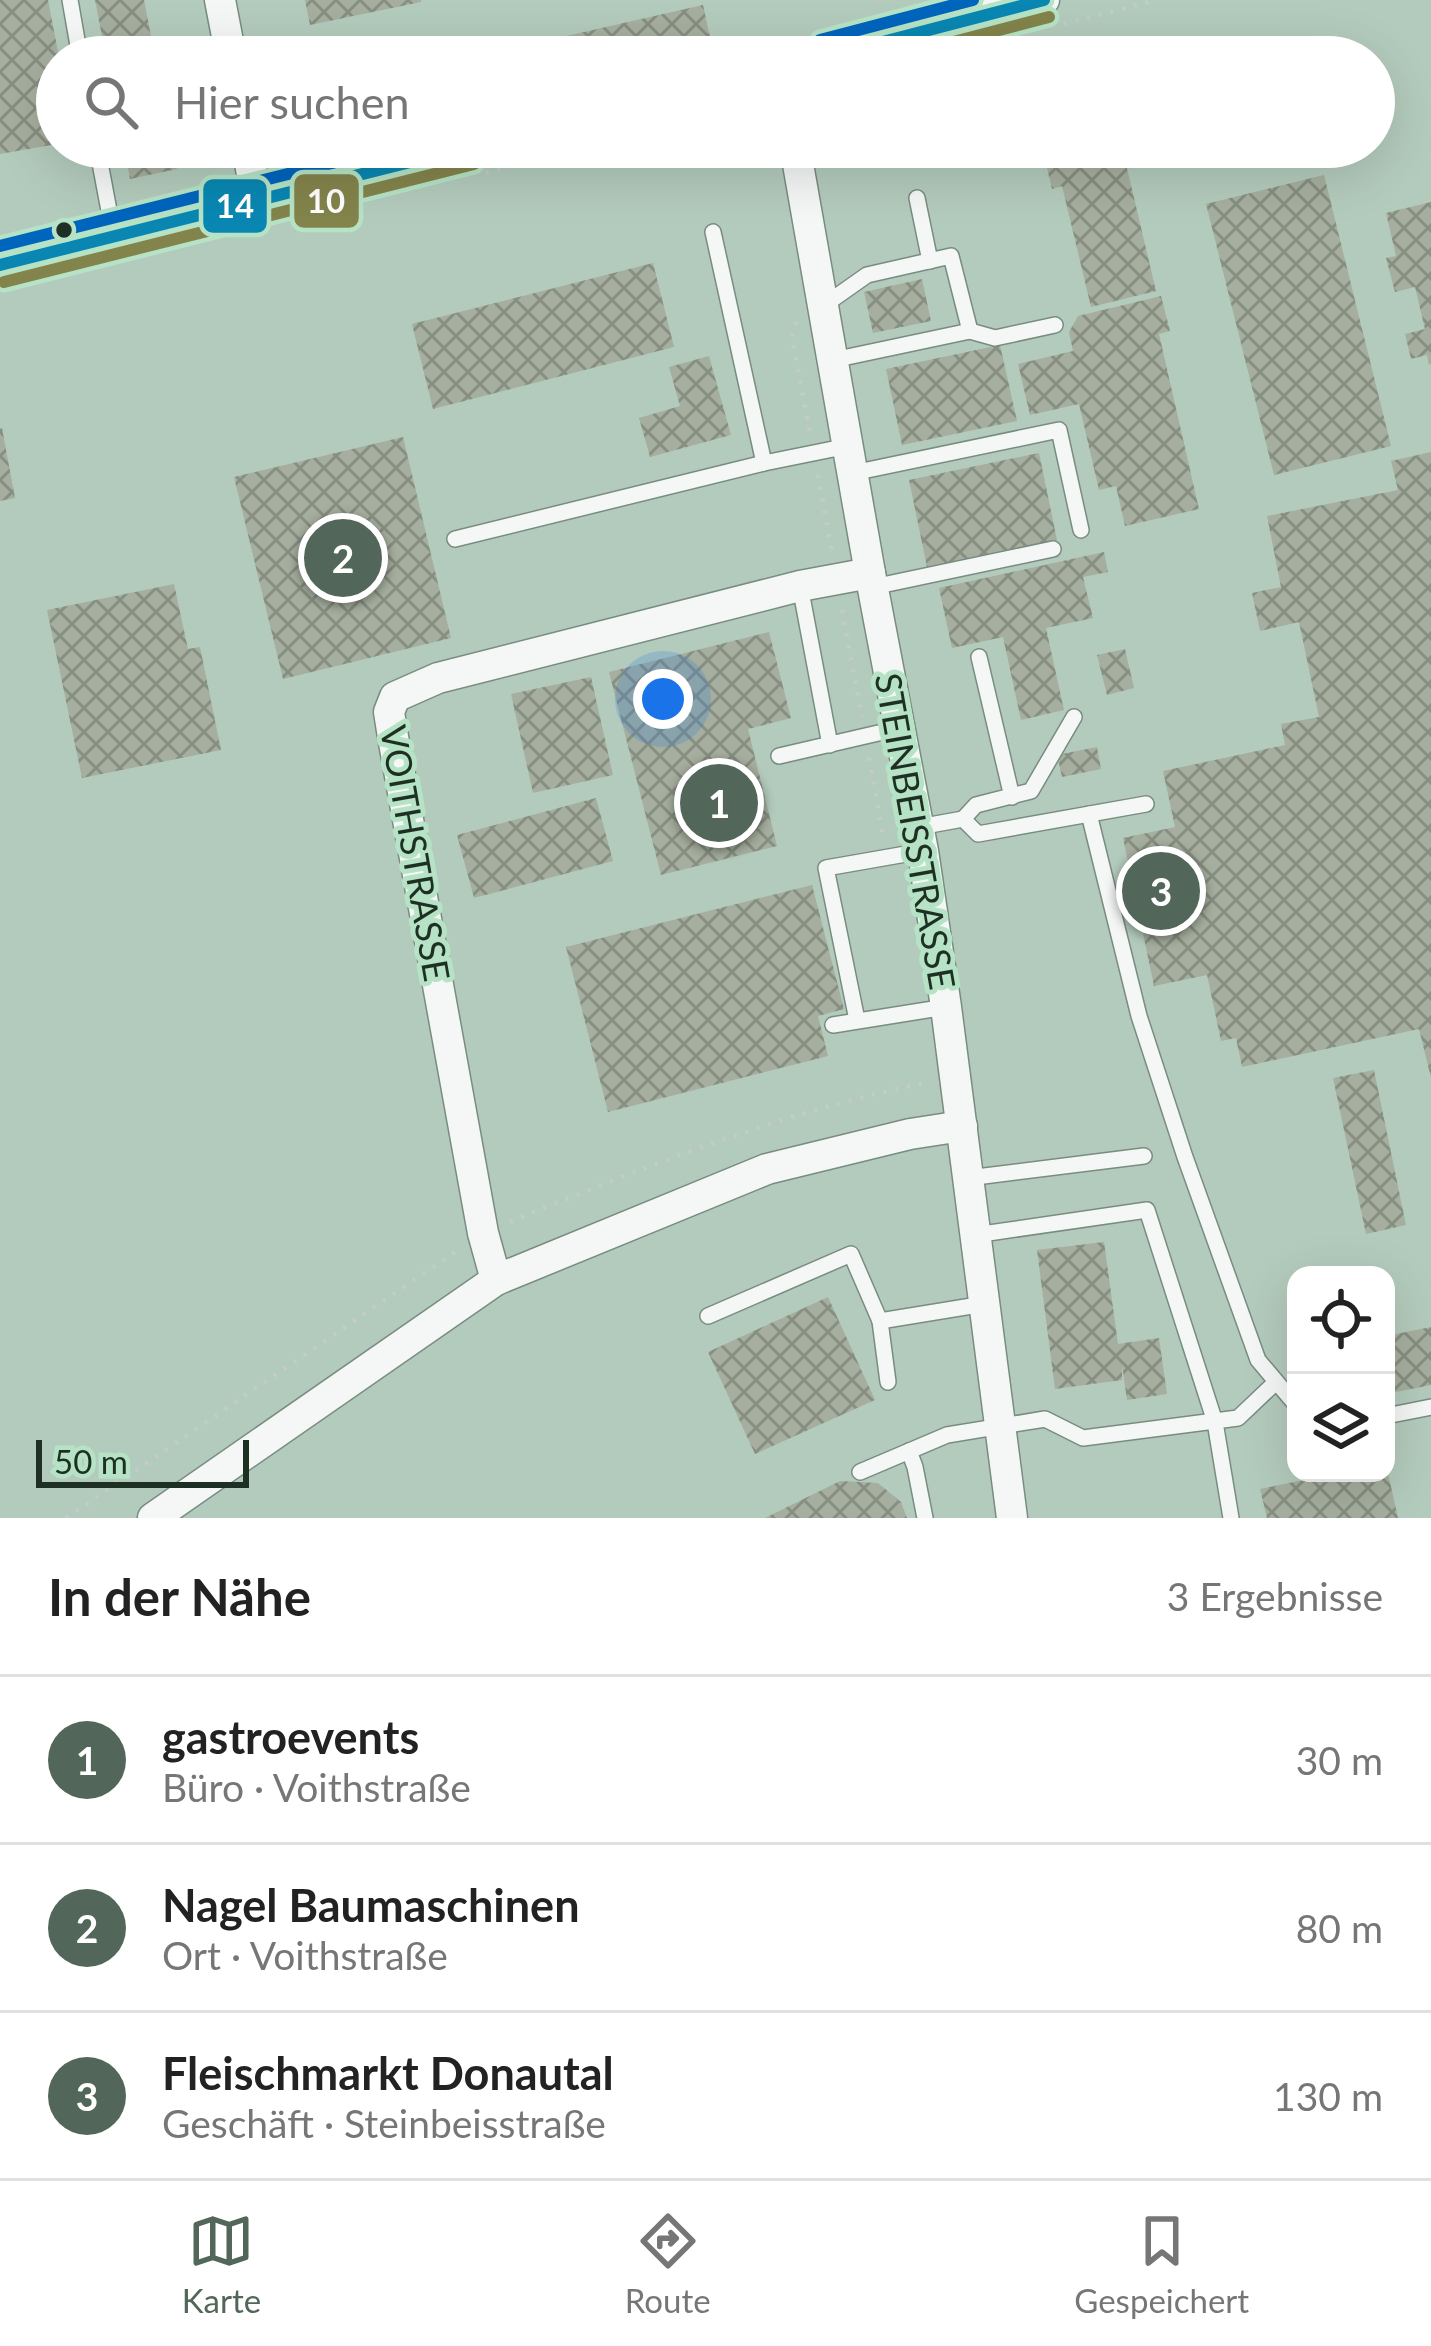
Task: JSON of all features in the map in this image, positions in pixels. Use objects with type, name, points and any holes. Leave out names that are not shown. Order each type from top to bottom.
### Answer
[{"type":"street","points":[[220,0],[227,36]]},
{"type":"street","points":[[906,36],[1044,0]]},
{"type":"street","points":[[251,168],[257,201]]},
{"type":"street","points":[[0,265],[257,201],[350,168]]},
{"type":"street","name":"STEINBEISSTRASSE","points":[[799,168],[921,839],[1012,1518]]},
{"type":"street","name":"VOITHSTRASSE","points":[[496,1280],[483,1233],[391,724],[389,712],[395,697],[438,678],[800,586],[871,580]]},
{"type":"street","points":[[153,1518],[496,1280],[767,1169],[962,1126]]},
{"type":"lane","points":[[70,0],[76,36]]},
{"type":"lane","points":[[102,168],[114,237]]},
{"type":"lane","points":[[916,198],[931,260]]},
{"type":"lane","points":[[713,232],[764,463]]},
{"type":"lane","points":[[821,294],[867,275],[951,256],[970,331]]},
{"type":"lane","points":[[833,360],[970,331],[994,338],[1055,325]]},
{"type":"lane","points":[[455,539],[764,463],[850,460],[1059,430],[1081,530]]},
{"type":"lane","points":[[871,580],[1053,549]]},
{"type":"lane","points":[[800,586],[830,745]]},
{"type":"lane","points":[[980,657],[1012,797]]},
{"type":"lane","points":[[857,1020],[826,868],[921,839],[963,819],[976,805],[1030,791],[1074,717]]},
{"type":"lane","points":[[779,756],[900,728]]},
{"type":"lane","points":[[963,819],[977,834],[1146,804]]},
{"type":"lane","points":[[1089,814],[1139,1016],[1172,1117],[1258,1360],[1287,1395]]},
{"type":"lane","points":[[832,1025],[946,1007]]},
{"type":"lane","points":[[968,1178],[1144,1156]]},
{"type":"lane","points":[[975,1235],[1148,1210],[1215,1422],[1231,1518]]},
{"type":"lane","points":[[708,1316],[851,1254],[880,1321],[888,1382]]},
{"type":"lane","points":[[880,1321],[984,1304]]},
{"type":"lane","points":[[860,1472],[947,1435],[1045,1419],[1083,1438],[1238,1418],[1276,1382]]},
{"type":"lane","points":[[1395,1414],[1431,1407]]},
{"type":"lane","points":[[909,1451],[925,1518]]},
{"type":"building","points":[[0,0],[48,0],[55,36],[36,36],[36,148],[0,154]]},
{"type":"building","points":[[95,0],[144,0],[151,36],[102,36]]},
{"type":"building","points":[[305,0],[421,0],[421,2],[310,25]]},
{"type":"building","points":[[703,5],[710,36],[567,36]]},
{"type":"building","points":[[128,168],[177,168],[177,169],[130,179]]},
{"type":"building","points":[[1047,168],[1127,168],[1156,291],[1091,307],[1062,186],[1052,189]]},
{"type":"building","points":[[1324,175],[1391,446],[1274,475],[1206,204]]},
{"type":"building","points":[[1431,202],[1429,365],[1427,355],[1411,359],[1405,334],[1425,329],[1415,287],[1395,292],[1386,258],[1396,256],[1386,213]]},
{"type":"building","points":[[653,263],[674,347],[433,409],[412,324]]},
{"type":"building","points":[[922,279],[931,321],[873,333],[864,292]]},
{"type":"building","points":[[1161,296],[1170,331],[1159,334],[1199,509],[1125,526],[1116,486],[1099,490],[1079,404],[1030,415],[1018,364],[1073,351],[1069,332],[1078,316]]},
{"type":"building","points":[[1000,345],[1017,421],[902,445],[886,369]]},
{"type":"building","points":[[709,356],[731,435],[650,457],[639,418],[680,406],[669,367]]},
{"type":"building","points":[[0,428],[15,498],[0,501]]},
{"type":"building","points":[[403,437],[451,638],[283,679],[234,477]]},
{"type":"building","points":[[1431,452],[1431,1078],[1419,1029],[1242,1067],[1236,1038],[1221,1041],[1207,975],[1154,986],[1123,838],[1175,827],[1163,771],[1285,745],[1281,724],[1319,717],[1299,622],[1260,631],[1252,593],[1281,587],[1267,516],[1398,490],[1391,461]]},
{"type":"building","points":[[1039,453],[1057,540],[927,567],[909,480]]},
{"type":"building","points":[[1104,552],[1108,572],[1083,577],[1093,618],[1046,628],[1064,710],[1021,720],[1003,637],[952,648],[939,588]]},
{"type":"building","points":[[174,584],[188,649],[200,647],[221,750],[82,778],[47,610]]},
{"type":"building","points":[[769,632],[791,718],[748,729],[777,846],[661,875],[609,672]]},
{"type":"building","points":[[1125,649],[1134,688],[1107,695],[1097,655]]},
{"type":"building","points":[[591,677],[613,775],[533,793],[511,694]]},
{"type":"building","points":[[1097,747],[1101,769],[1062,777],[1057,755]]},
{"type":"building","points":[[596,798],[613,861],[474,898],[457,835]]},
{"type":"building","points":[[812,885],[844,1009],[818,1016],[828,1056],[608,1112],[566,947]]},
{"type":"building","points":[[1374,1070],[1406,1225],[1366,1234],[1333,1078]]},
{"type":"building","points":[[1104,1242],[1118,1344],[1159,1338],[1167,1394],[1127,1400],[1122,1365],[1122,1380],[1055,1389],[1037,1250]]},
{"type":"building","points":[[828,1297],[875,1400],[755,1454],[708,1352]]},
{"type":"building","points":[[1431,1327],[1431,1385],[1395,1392],[1395,1334]]},
{"type":"building","points":[[840,1481],[878,1483],[901,1502],[907,1518],[765,1518]]},
{"type":"building","points":[[1293,1482],[1390,1482],[1398,1518],[1267,1518],[1260,1489]]},
{"type":"transit line","points":[[835,36],[973,0]]},
{"type":"transit line","name":"14","points":[[906,36],[1044,0]]},
{"type":"transit line","name":"10","points":[[976,36],[1049,17]]},
{"type":"transit line","points":[[0,246],[312,168]]},
{"type":"transit line","name":"14","points":[[0,265],[386,168]]},
{"type":"transit line","name":"10","points":[[4,282],[458,168]]},
{"type":"place","name":"Nagel Baumaschinen","points":[[343,558]]},
{"type":"place","name":"gastroevents","points":[[719,803]]},
{"type":"place","name":"Fleischmarkt Donautal","points":[[1161,891]]}]
